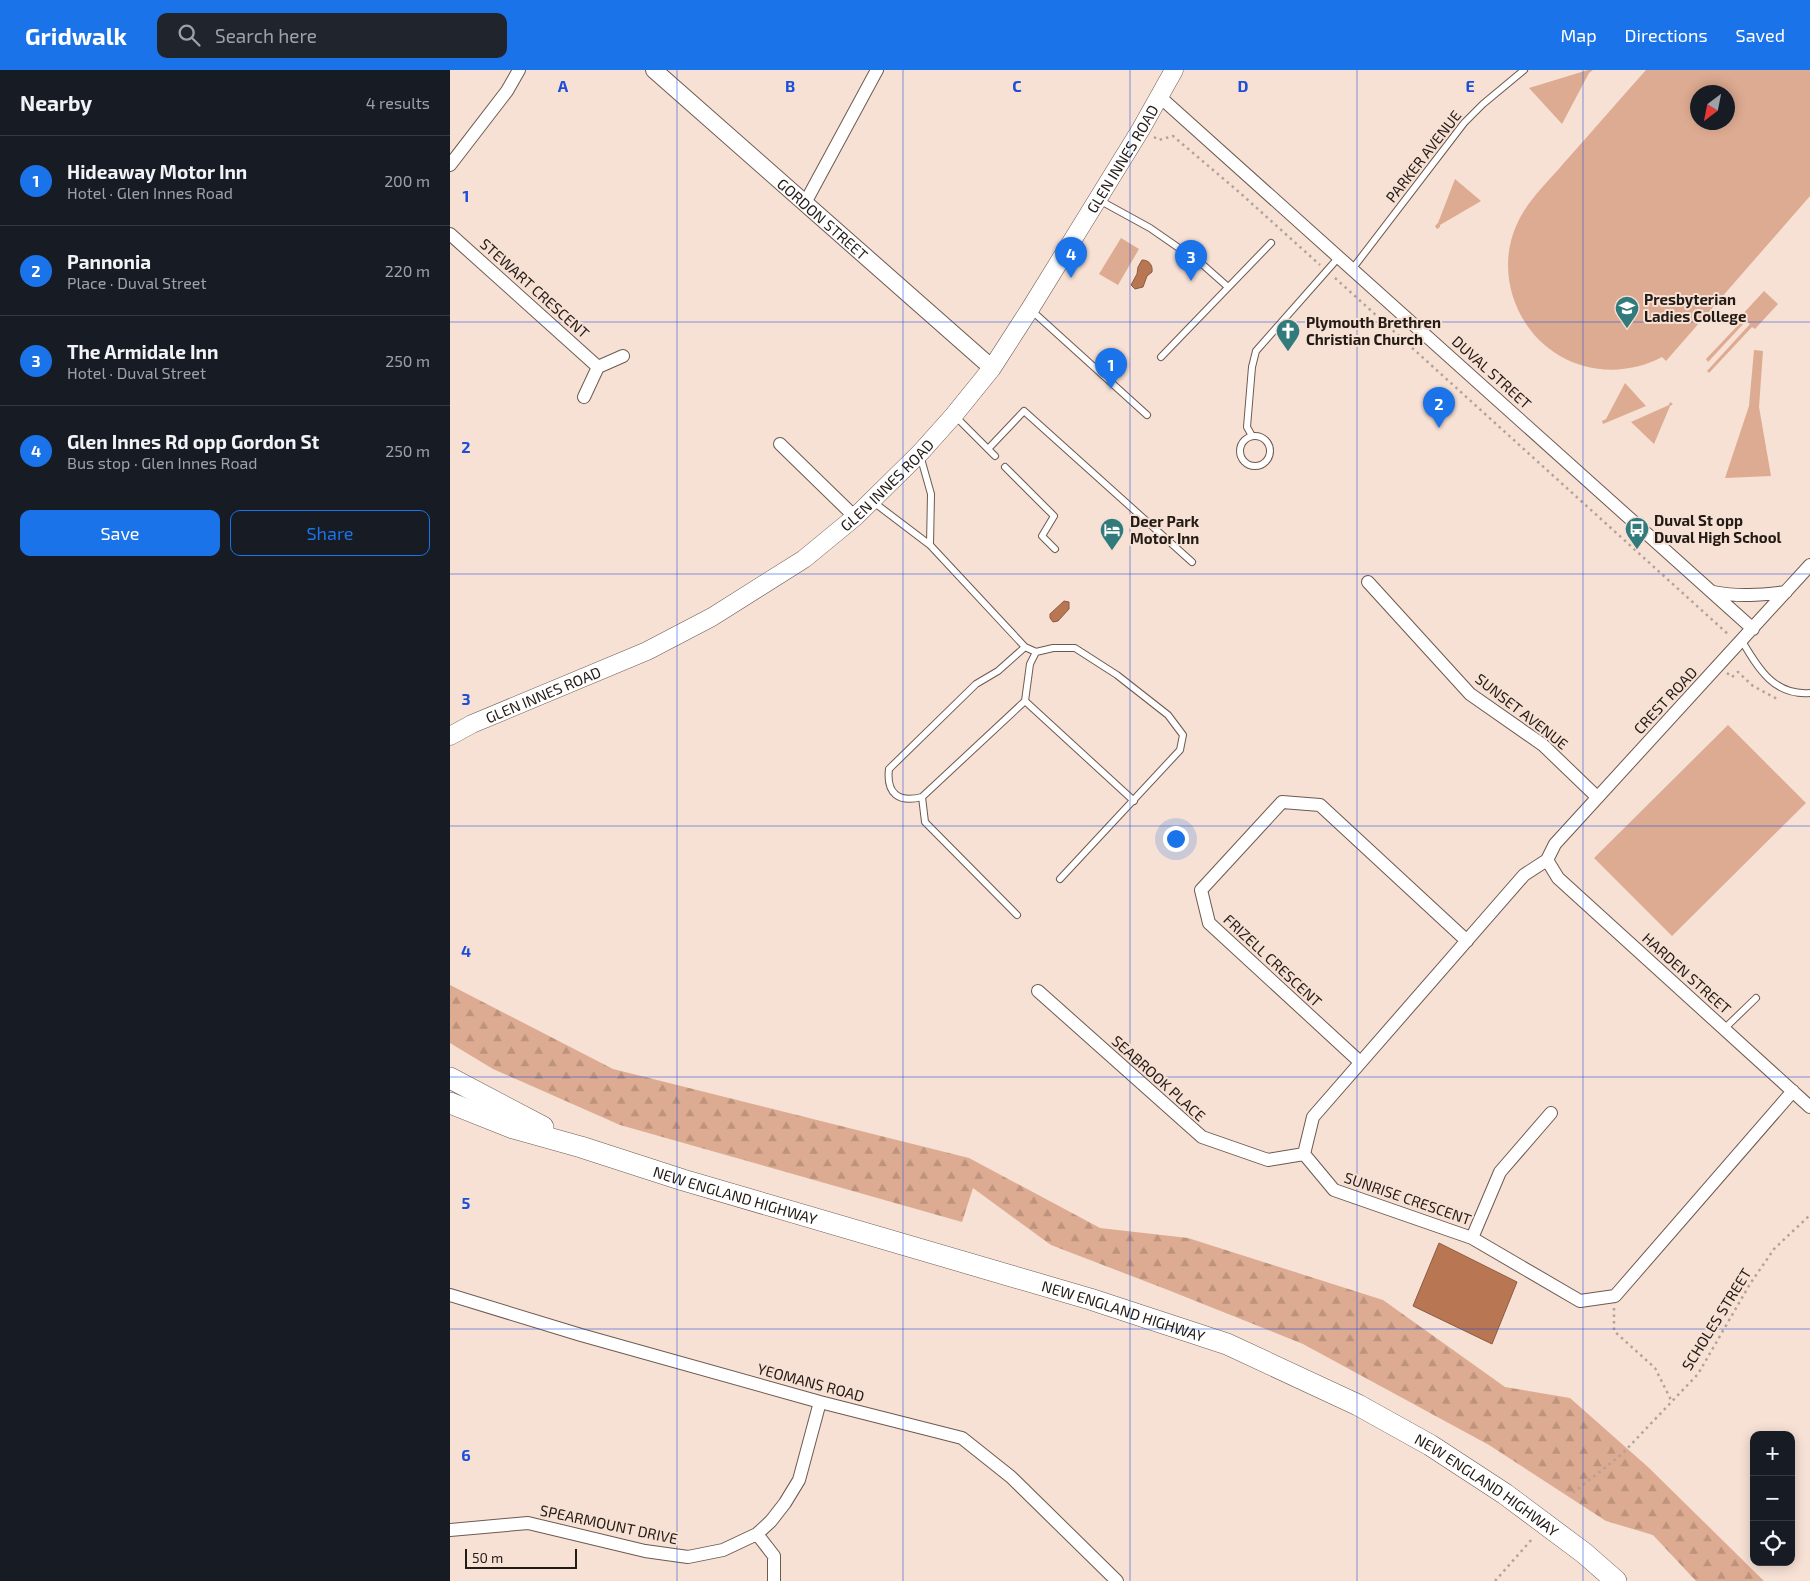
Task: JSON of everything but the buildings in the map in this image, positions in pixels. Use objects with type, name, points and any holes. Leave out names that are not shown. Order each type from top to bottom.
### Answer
[{"type":"highway","name":"NEW ENGLAND HIGHWAY","points":[[450,1078],[581,1147]]},
{"type":"highway","name":"NEW ENGLAND HIGHWAY","points":[[450,1103],[513,1128],[1090,1299],[1226,1344],[1358,1405],[1430,1445],[1505,1494],[1584,1553],[1616,1581]]},
{"type":"main road","name":"GLEN INNES ROAD","points":[[450,736],[472,724],[647,651],[712,618],[804,560],[855,517],[920,453],[992,368],[1098,200],[1160,97],[1174,70]]},
{"type":"street","points":[[450,165],[507,91],[518,70]]},
{"type":"street","name":"GORDON STREET","points":[[654,70],[992,368]]},
{"type":"street","points":[[805,203],[877,70]]},
{"type":"street","name":"DUVAL STREET","points":[[1160,97],[1353,268],[1753,629]]},
{"type":"street","name":"STEWART CRESCENT","points":[[450,234],[598,367]]},
{"type":"street","points":[[584,397],[598,367],[622,356]]},
{"type":"street","points":[[780,444],[855,517]]},
{"type":"street","name":"CREST ROAD","points":[[1547,860],[1555,844],[1597,797],[1810,566]]},
{"type":"street","name":"SUNSET AVENUE","points":[[1368,582],[1470,694],[1543,746],[1597,797]]},
{"type":"street","points":[[1713,592],[1734,596],[1757,596],[1786,592]]},
{"type":"street","name":"FRIZELL CRESCENT","points":[[1360,1062],[1209,923],[1201,890],[1282,802],[1320,805],[1467,941]]},
{"type":"street","points":[[1304,1154],[1313,1117],[1524,875],[1547,860]]},
{"type":"street","name":"HARDEN STREET","points":[[1547,860],[1558,878],[1810,1107]]},
{"type":"street","name":"SEABROOK PLACE","points":[[1038,991],[1202,1138],[1268,1160],[1304,1154]]},
{"type":"street","name":"SUNRISE CRESCENT","points":[[1304,1154],[1334,1190],[1472,1238],[1580,1301],[1615,1296],[1793,1091]]},
{"type":"street","points":[[1472,1238],[1500,1172],[1551,1113]]},
{"type":"street","name":"YEOMANS ROAD","points":[[450,1295],[581,1335],[820,1402],[962,1438],[1012,1477],[1117,1581]]},
{"type":"street","name":"SPEARMOUNT DRIVE","points":[[450,1530],[528,1523],[645,1552],[688,1557],[723,1550],[757,1534],[786,1503],[799,1480],[820,1402]]},
{"type":"street","points":[[757,1534],[774,1556],[774,1581]]},
{"type":"lane","name":"PARKER AVENUE","points":[[1353,268],[1464,122],[1489,98],[1524,70]]},
{"type":"lane","points":[[1098,200],[1150,228],[1202,264],[1228,287]]},
{"type":"lane","points":[[1161,357],[1271,243]]},
{"type":"lane","points":[[1252,436],[1248,427],[1252,367],[1256,351],[1339,256]]},
{"type":"lane","points":[[1030,309],[1147,414]]},
{"type":"lane","points":[[988,449],[1024,411],[1192,562]]},
{"type":"lane","points":[[954,415],[995,456]]},
{"type":"lane","points":[[1252,436],[1262,438],[1270,446],[1269,458],[1260,465],[1248,464],[1241,455],[1242,443],[1252,436]]},
{"type":"lane","points":[[920,453],[931,494],[930,545]]},
{"type":"lane","points":[[1005,466],[1054,516],[1042,536],[1055,549]]},
{"type":"lane","points":[[872,501],[930,545],[1025,647],[1036,652],[1053,648],[1075,648],[1117,676],[1168,715],[1184,735],[1180,750],[1060,879]]},
{"type":"lane","points":[[1742,641],[1764,675],[1772,682],[1785,690],[1803,694],[1810,693]]},
{"type":"lane","points":[[1025,647],[998,671],[976,684],[889,769],[887,781],[891,790],[900,797],[911,800],[922,797],[1025,701],[1030,664],[1036,652]]},
{"type":"lane","points":[[1025,701],[1134,800]]},
{"type":"lane","points":[[922,797],[925,822],[1017,915]]},
{"type":"lane","points":[[1724,1029],[1756,998]]},
{"type":"path","points":[[1154,137],[1159,140],[1173,136],[1239,192],[1728,634]]},
{"type":"path","name":"SCHOLES STREET","points":[[1572,1493],[1622,1454],[1698,1374],[1750,1284],[1774,1250],[1810,1214]]},
{"type":"path","points":[[1614,1306],[1614,1331],[1655,1368],[1672,1402]]},
{"type":"path","points":[[1495,1581],[1533,1538]]},
{"type":"green space","points":[[1593,70],[1589,73],[1562,124],[1529,88]]},
{"type":"green space","points":[[1646,70],[1810,70],[1810,196],[1666,361],[1662,357],[1637,367],[1611,370],[1597,369],[1572,362],[1560,356],[1544,345],[1531,331],[1513,298],[1509,280],[1508,261],[1511,242],[1517,224],[1538,192]]},
{"type":"green space","points":[[1455,179],[1481,201],[1440,225],[1437,229],[1435,226],[1438,223]]},
{"type":"green space","points":[[1121,238],[1139,249],[1118,285],[1099,274]]},
{"type":"green space","points":[[1764,291],[1778,304],[1755,329],[1752,327],[1709,373],[1707,371],[1750,324],[1746,321],[1708,362],[1706,359],[1744,319],[1741,316]]},
{"type":"green space","points":[[1754,350],[1763,351],[1759,407],[1771,476],[1725,478],[1749,406]]},
{"type":"green space","points":[[1625,383],[1646,406],[1603,424],[1602,421],[1606,419]]},
{"type":"green space","points":[[1670,402],[1673,404],[1670,406],[1654,444],[1631,422],[1669,405]]},
{"type":"green space","points":[[1728,725],[1806,803],[1672,936],[1594,858]]},
{"type":"green space","points":[[450,985],[613,1069],[969,1158],[1100,1228],[1188,1238],[1383,1300],[1505,1387],[1570,1398],[1648,1467],[1764,1581],[1696,1581],[1653,1535],[1606,1521],[1489,1445],[1303,1344],[1051,1245],[973,1188],[962,1222],[620,1125],[493,1069],[450,1043]]},
{"type":"shaded area","points":[[1142,260],[1150,263],[1152,272],[1147,276],[1143,287],[1135,289],[1131,285]]},
{"type":"shaded area","points":[[1064,601],[1069,602],[1069,609],[1058,621],[1053,622],[1050,614]]},
{"type":"shaded area","points":[[1439,1243],[1517,1282],[1492,1344],[1413,1306]]},
{"type":"place","name":"Glen Innes Rd opp Gordon St","points":[[1071,278]]},
{"type":"place","name":"The Armidale Inn","points":[[1191,281]]},
{"type":"place","name":"Presbyterian Ladies College","points":[[1627,329]]},
{"type":"place","name":"Plymouth Brethren Christian Church","points":[[1288,352]]},
{"type":"place","name":"Hideaway Motor Inn","points":[[1111,389]]},
{"type":"place","name":"Pannonia","points":[[1439,428]]},
{"type":"place","name":"Duval St opp Duval High School","points":[[1637,550]]},
{"type":"place","name":"Deer Park Motor Inn","points":[[1112,551]]}]
